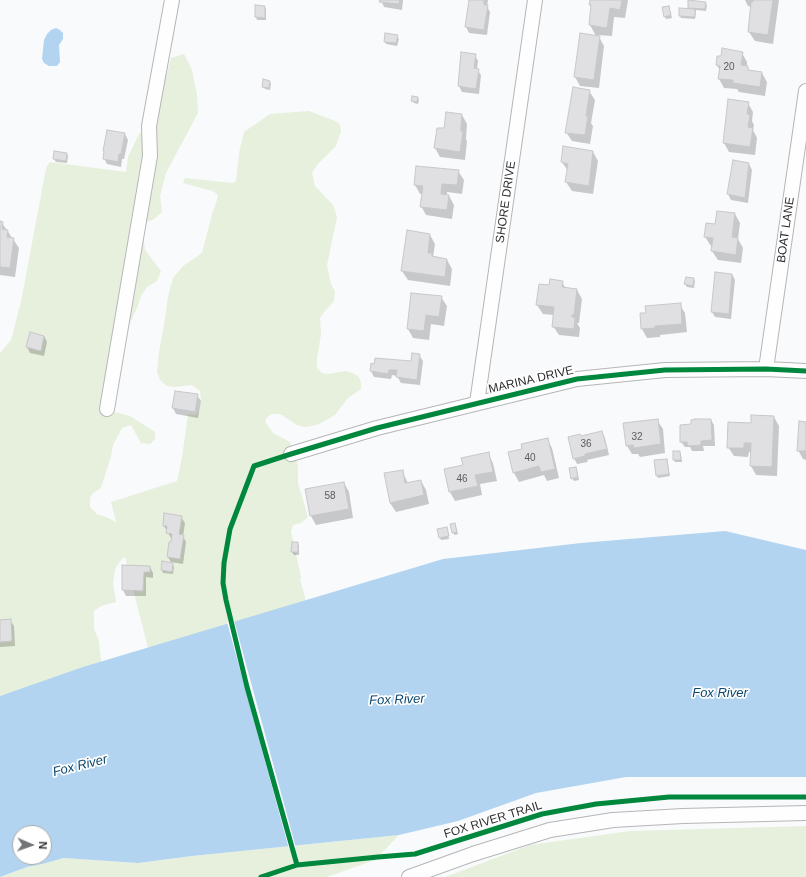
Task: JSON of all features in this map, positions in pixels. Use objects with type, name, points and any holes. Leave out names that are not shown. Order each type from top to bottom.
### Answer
[{"type":"street","points":[[107,409],[150,156],[149,126],[172,0]]},
{"type":"street","name":"SHORE DRIVE","points":[[477,403],[535,0]]},
{"type":"street","name":"BOAT LANE","points":[[766,369],[806,92]]},
{"type":"street","name":"MARINA DRIVE","points":[[291,454],[377,428],[577,379],[665,370],[766,369],[806,371]]},
{"type":"street","points":[[410,877],[473,854],[550,830],[613,820],[683,816],[806,813]]},
{"type":"green space","points":[[184,54],[192,70],[197,95],[198,113],[166,173],[160,196],[162,212],[154,219],[147,222],[143,234],[145,250],[161,271],[157,281],[147,287],[141,296],[128,327],[103,409],[130,416],[155,432],[155,439],[150,444],[141,443],[131,425],[122,428],[113,445],[101,488],[93,493],[90,498],[90,507],[97,514],[116,522],[111,502],[177,481],[182,458],[188,414],[195,415],[199,411],[201,401],[200,391],[192,385],[174,387],[167,386],[160,380],[157,372],[168,297],[173,278],[183,266],[202,253],[218,195],[213,191],[183,183],[185,178],[233,183],[236,181],[239,153],[244,132],[270,114],[309,111],[335,121],[340,125],[341,131],[336,146],[317,165],[312,173],[315,186],[333,205],[337,217],[327,265],[331,284],[335,291],[334,301],[320,318],[321,334],[317,368],[322,373],[329,374],[345,371],[353,373],[359,377],[361,389],[347,399],[335,415],[317,425],[305,427],[297,425],[282,415],[277,414],[272,414],[267,417],[265,422],[273,433],[290,442],[298,466],[298,483],[308,517],[301,523],[293,525],[291,531],[301,577],[300,579],[306,601],[148,648],[125,557],[115,569],[113,583],[116,602],[101,606],[94,611],[94,629],[99,641],[101,662],[0,696],[0,353],[11,340],[21,302],[47,166],[50,162],[126,172],[128,157],[139,134],[155,120],[171,58]]},
{"type":"green space","points":[[806,826],[806,877],[445,877],[530,845],[630,831]]},
{"type":"green space","points":[[399,835],[375,860],[327,877],[0,877],[27,867],[52,865],[52,861],[64,858],[138,863],[192,856]]},
{"type":"water","points":[[56,28],[63,33],[63,39],[59,45],[60,62],[57,66],[49,66],[44,63],[42,59],[44,40],[51,30]]},
{"type":"water","name":"Fox River","points":[[725,531],[806,550],[806,777],[626,777],[536,793],[458,821],[399,835],[192,856],[138,863],[64,858],[52,861],[52,825],[12,825],[12,865],[37,865],[0,877],[0,696],[83,667],[443,559],[581,543]]},
{"type":"pier","points":[[234,620],[296,848],[289,849],[227,622]]},
{"type":"building","points":[[380,0],[400,0],[399,4],[379,2]]},
{"type":"building","points":[[469,0],[484,0],[484,5],[488,5],[484,30],[465,27]]},
{"type":"building","points":[[590,0],[622,0],[620,10],[610,8],[607,28],[589,25]]},
{"type":"building","points":[[688,0],[706,2],[705,9],[688,8]]},
{"type":"building","points":[[753,0],[773,0],[768,35],[748,32],[751,2],[753,2]]},
{"type":"building","points":[[255,5],[265,6],[265,18],[255,17]]},
{"type":"building","points":[[669,6],[671,15],[664,17],[662,7]]},
{"type":"building","points":[[679,8],[695,9],[695,17],[679,16]]},
{"type":"building","points":[[385,33],[398,35],[396,43],[384,42]]},
{"type":"building","points":[[580,33],[600,36],[594,80],[574,77]]},
{"type":"building","points":[[722,48],[743,52],[741,65],[748,66],[748,70],[762,72],[760,87],[733,83],[733,80],[718,79],[720,66],[716,65],[717,56],[721,56]]},
{"type":"building","points":[[461,52],[476,54],[474,68],[479,69],[476,89],[458,86]]},
{"type":"building","points":[[263,79],[270,81],[269,88],[262,87]]},
{"type":"building","points":[[573,87],[590,90],[585,135],[565,133]]},
{"type":"building","points":[[412,96],[418,97],[417,102],[411,101]]},
{"type":"building","points":[[728,99],[749,102],[747,114],[750,115],[748,127],[753,128],[750,147],[723,143]]},
{"type":"building","points":[[446,112],[462,114],[461,131],[463,131],[460,152],[434,148],[437,128],[444,128]]},
{"type":"building","points":[[107,130],[125,133],[118,162],[103,159]]},
{"type":"building","points":[[563,146],[593,151],[589,186],[565,182],[568,164],[561,162]]},
{"type":"building","points":[[54,151],[67,153],[66,161],[53,159]]},
{"type":"building","points":[[733,160],[749,163],[745,198],[727,194]]},
{"type":"building","points":[[416,166],[459,170],[457,185],[442,184],[441,194],[449,195],[447,210],[420,207],[423,186],[414,185]]},
{"type":"building","points":[[717,211],[735,213],[732,237],[738,238],[736,255],[711,251],[713,238],[704,237],[706,223],[715,224]]},
{"type":"building","points":[[0,221],[3,222],[2,229],[8,230],[7,237],[14,238],[10,268],[0,267]]},
{"type":"building","points":[[407,230],[430,234],[428,253],[432,253],[432,256],[447,259],[445,277],[401,271]]},
{"type":"building","points":[[715,272],[732,274],[729,314],[711,312]]},
{"type":"building","points":[[686,277],[694,278],[693,286],[684,284]]},
{"type":"building","points":[[550,279],[563,281],[562,287],[577,289],[574,315],[572,315],[572,317],[575,318],[574,329],[552,327],[554,307],[536,305],[539,284],[549,285]]},
{"type":"building","points":[[411,293],[442,296],[439,317],[426,315],[424,331],[407,329]]},
{"type":"building","points":[[681,303],[682,324],[655,326],[655,328],[641,329],[640,313],[646,313],[645,306]]},
{"type":"building","points":[[30,332],[44,336],[41,351],[26,347]]},
{"type":"building","points":[[412,353],[420,354],[417,380],[396,377],[397,370],[389,370],[388,374],[370,371],[371,363],[374,364],[375,358],[411,361]]},
{"type":"building","points":[[175,391],[198,394],[195,412],[172,408]]},
{"type":"building","points":[[751,415],[774,416],[772,467],[750,466],[751,443],[744,443],[744,448],[727,448],[728,422],[751,423]]},
{"type":"building","points":[[658,419],[661,444],[634,448],[633,445],[626,446],[623,423]]},
{"type":"building","points":[[711,419],[712,440],[701,441],[701,445],[688,446],[687,442],[680,442],[680,425],[691,424],[691,420]]},
{"type":"building","points":[[799,421],[806,422],[806,451],[797,451]]},
{"type":"building","points":[[602,431],[607,449],[585,454],[585,456],[573,459],[568,437],[580,434],[581,436]]},
{"type":"building","points":[[548,438],[555,469],[541,472],[539,466],[513,473],[508,452],[522,449],[521,444]]},
{"type":"building","points":[[673,451],[680,451],[681,460],[673,460]]},
{"type":"building","points":[[489,452],[493,472],[475,475],[478,486],[449,492],[444,469],[463,465],[461,458]]},
{"type":"building","points":[[667,459],[669,474],[656,476],[654,460]]},
{"type":"building","points":[[576,467],[578,477],[571,479],[569,468]]},
{"type":"building","points":[[403,470],[405,483],[421,480],[424,495],[390,503],[384,473]]},
{"type":"building","points":[[344,482],[349,509],[310,516],[305,489]]},
{"type":"building","points":[[164,513],[182,516],[179,534],[184,535],[180,559],[167,557],[169,542],[171,542],[172,534],[166,533],[167,526],[163,526]]},
{"type":"building","points":[[455,523],[457,532],[452,533],[450,524]]},
{"type":"building","points":[[447,527],[449,536],[439,538],[437,529]]},
{"type":"building","points":[[292,542],[298,542],[298,552],[291,552]]},
{"type":"building","points":[[162,561],[173,563],[172,572],[161,570]]},
{"type":"building","points":[[122,565],[150,566],[150,572],[144,572],[143,591],[122,590]]},
{"type":"building","points":[[11,619],[12,641],[0,642],[0,620]]},
{"type":"cycle path","points":[[297,865],[247,687],[223,583],[224,563],[230,529],[254,466],[377,428],[577,379],[665,370],[766,369],[806,371]]},
{"type":"cycle path","name":"FOX RIVER TRAIL","points":[[261,877],[297,865],[415,854],[542,814],[596,804],[669,797],[806,797]]}]
